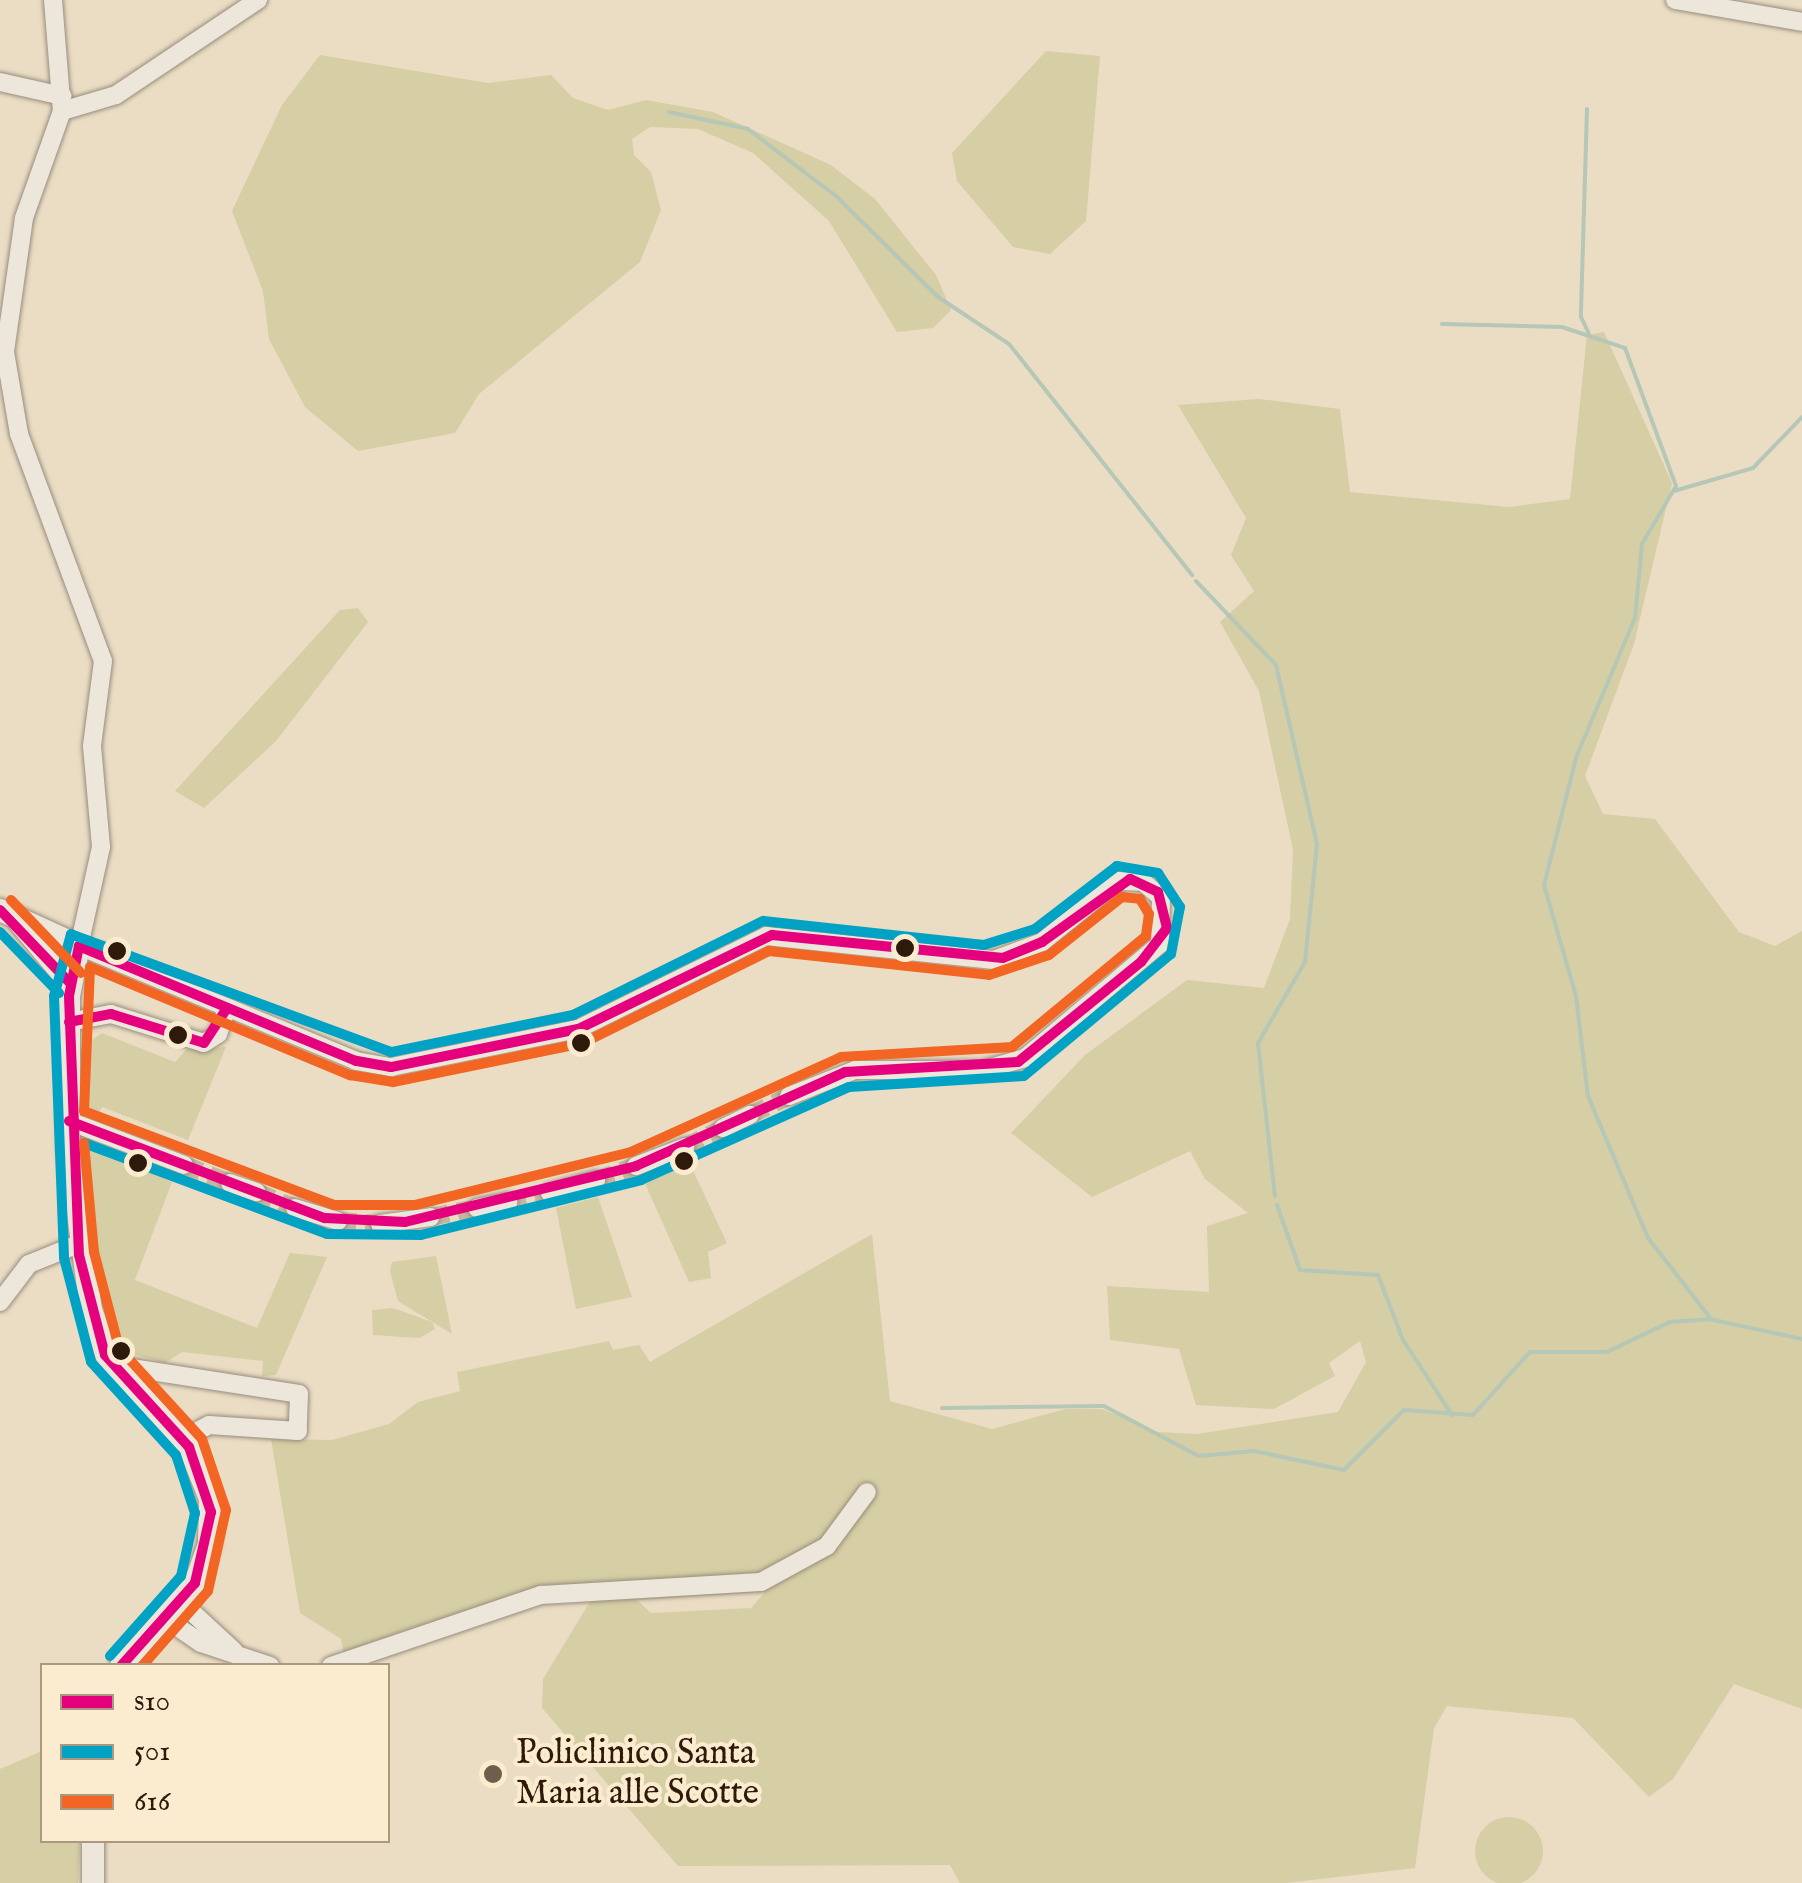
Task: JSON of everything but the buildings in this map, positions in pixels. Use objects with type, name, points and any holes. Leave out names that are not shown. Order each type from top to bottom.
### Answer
[{"type":"street","points":[[52,0],[62,104],[20,232],[5,352],[19,434],[103,661],[92,746],[101,847],[70,983],[68,1120],[76,1246],[112,1365],[183,1439],[203,1473],[211,1519],[202,1567],[174,1610],[124,1663]]},
{"type":"street","points":[[0,82],[62,104],[116,95],[258,0]]},
{"type":"street","points":[[1675,0],[1802,22]]},
{"type":"street","points":[[9,915],[227,1008],[392,1067],[578,1030],[766,936],[994,960],[1051,937],[1118,881],[1158,892],[1166,919],[1160,944],[1025,1058],[992,1069],[855,1070],[790,1096]]},
{"type":"street","points":[[9,915],[70,983]]},
{"type":"street","points":[[69,1022],[111,1014],[199,1043],[216,1037],[227,1008]]},
{"type":"street","points":[[724,1128],[750,1115]]},
{"type":"street","points":[[68,1120],[184,1165]]},
{"type":"street","points":[[636,1166],[685,1147]]},
{"type":"street","points":[[550,1193],[596,1180]]},
{"type":"street","points":[[230,1182],[256,1192]]},
{"type":"street","points":[[477,1208],[508,1202]]},
{"type":"street","points":[[296,1208],[338,1221]]},
{"type":"street","points":[[380,1224],[432,1217]]},
{"type":"street","points":[[0,1302],[29,1264],[76,1246]]},
{"type":"street","points":[[112,1365],[299,1394],[298,1431],[209,1425],[183,1439]]},
{"type":"street","points":[[139,1395],[162,1374]]},
{"type":"street","points":[[341,1663],[541,1595],[761,1582],[817,1554],[867,1492]]},
{"type":"street","points":[[174,1610],[242,1657],[261,1663]]},
{"type":"street","points":[[93,1843],[93,1883]]},
{"type":"shaded area","points":[[1046,51],[1100,56],[1086,221],[1050,254],[1013,247],[957,181],[952,153]]},
{"type":"shaded area","points":[[320,55],[488,83],[551,75],[573,98],[608,110],[646,100],[713,112],[831,165],[875,199],[936,275],[951,310],[933,328],[897,332],[829,221],[753,153],[698,129],[650,127],[632,139],[634,155],[651,172],[661,210],[640,262],[479,394],[455,433],[358,451],[305,407],[269,339],[263,291],[232,211],[282,105]]},
{"type":"shaded area","points":[[1604,332],[1672,483],[1634,644],[1585,776],[1603,814],[1655,819],[1739,932],[1775,946],[1802,931],[1802,1709],[1734,1684],[1673,1779],[1649,1797],[1573,1718],[1447,1706],[1434,1728],[1415,1868],[1286,1883],[960,1883],[950,1865],[678,1866],[542,1708],[543,1679],[591,1600],[542,1603],[346,1663],[341,1639],[300,1613],[271,1439],[332,1440],[389,1424],[418,1402],[460,1391],[457,1372],[609,1341],[613,1350],[639,1345],[650,1362],[872,1234],[890,1401],[992,1429],[1065,1409],[1102,1409],[1158,1432],[1197,1434],[1338,1412],[1366,1362],[1360,1341],[1329,1363],[1335,1376],[1274,1409],[1196,1405],[1179,1349],[1110,1340],[1107,1286],[1209,1292],[1207,1226],[1248,1213],[1205,1179],[1190,1151],[1092,1197],[1011,1133],[1085,1055],[1187,980],[1264,988],[1290,919],[1293,850],[1259,691],[1220,622],[1254,591],[1231,555],[1246,518],[1178,405],[1259,399],[1340,409],[1350,492],[1509,507],[1570,499],[1587,335]],"holes":[[[765,1592],[751,1608],[651,1613],[637,1600]]]},
{"type":"shaded area","points":[[358,608],[368,622],[276,741],[204,808],[175,791],[340,610]]},
{"type":"shaded area","points":[[102,1033],[175,1062],[187,1049],[226,1047],[188,1140],[102,1107],[97,1119],[88,1114],[79,1049]]},
{"type":"shaded area","points":[[90,1146],[172,1182],[135,1280],[257,1328],[290,1253],[327,1257],[276,1375],[262,1376],[263,1361],[182,1352],[165,1363],[119,1350],[99,1298],[80,1158]]},
{"type":"shaded area","points":[[689,1162],[727,1243],[708,1252],[711,1278],[689,1282],[643,1179]]},
{"type":"shaded area","points":[[598,1197],[632,1297],[576,1309],[556,1208]]},
{"type":"shaded area","points":[[436,1256],[452,1334],[398,1301],[390,1271],[392,1262]]},
{"type":"shaded area","points":[[393,1308],[432,1322],[435,1329],[419,1338],[373,1335],[372,1310]]},
{"type":"shaded area","points":[[40,1752],[40,1843],[80,1843],[78,1883],[0,1883],[0,1769]]},
{"type":"shaded area","points":[[1496,1819],[1522,1819],[1541,1838],[1541,1864],[1522,1883],[1496,1883],[1477,1864],[1477,1838]]},
{"type":"waterway","points":[[1587,109],[1581,317],[1589,334]]},
{"type":"waterway","points":[[669,112],[748,129],[836,196],[938,297],[1009,344],[1192,575]]},
{"type":"waterway","points":[[1442,324],[1562,327],[1625,348],[1676,486],[1642,544],[1635,618],[1576,758],[1544,885],[1576,996],[1588,1096],[1648,1238],[1711,1319]]},
{"type":"waterway","points":[[1674,491],[1753,468],[1802,417]]},
{"type":"waterway","points":[[1196,581],[1276,665],[1317,844],[1305,962],[1258,1043],[1275,1196]]},
{"type":"waterway","points":[[1277,1205],[1300,1270],[1378,1275],[1403,1340],[1452,1415]]},
{"type":"waterway","points":[[942,1408],[1104,1406],[1199,1456],[1254,1451],[1344,1470],[1404,1410],[1473,1415],[1530,1352],[1607,1352],[1670,1322],[1709,1319],[1802,1339]]},
{"type":"tunnel","points":[[750,1115],[789,1096]]},
{"type":"tunnel","points":[[685,1147],[723,1128]]},
{"type":"tunnel","points":[[184,1165],[230,1183]]},
{"type":"tunnel","points":[[596,1180],[636,1166]]},
{"type":"tunnel","points":[[256,1192],[295,1208]]},
{"type":"tunnel","points":[[508,1202],[550,1193]]},
{"type":"tunnel","points":[[431,1217],[477,1208]]},
{"type":"tunnel","points":[[338,1221],[380,1224]]},
{"type":"transit line","name":"501","points":[[84,1143],[327,1234],[421,1235],[641,1180],[849,1087],[1024,1076],[1171,954],[1180,907],[1158,873],[1117,866],[1035,929],[984,945],[763,921],[573,1015],[391,1052],[71,934],[54,996],[64,1258],[91,1362],[176,1455],[195,1513],[181,1576],[110,1656]]},
{"type":"transit line","name":"s10","points":[[69,1121],[325,1218],[405,1222],[636,1166],[845,1072],[1018,1062],[1141,962],[1167,928],[1158,892],[1130,879],[1042,942],[1003,958],[772,935],[578,1029],[391,1067],[356,1061],[79,946]]},
{"type":"transit line","name":"616","points":[[1122,897],[1140,899],[1149,914],[1146,936],[1012,1047],[841,1057],[631,1152],[415,1205],[334,1205],[84,1111],[90,967],[350,1075],[393,1082],[583,1043],[769,951],[989,975],[1049,955],[1122,897]]},
{"type":"transit line","name":"616","points":[[11,900],[81,973]]},
{"type":"transit line","name":"s10","points":[[0,910],[70,983]]},
{"type":"transit line","name":"501","points":[[0,932],[59,993]]},
{"type":"transit line","name":"s10","points":[[79,946],[69,996],[79,1255],[105,1355],[189,1447],[211,1512],[195,1583],[124,1663]]},
{"type":"transit line","name":"s10","points":[[69,1022],[111,1014],[204,1043],[227,1008]]},
{"type":"transit line","name":"616","points":[[84,1143],[94,1252],[119,1348],[202,1439],[226,1510],[208,1591],[145,1663]]},
{"type":"place","name":"Policlinico Santa Maria alle Scotte","points":[[493,1774]]}]
